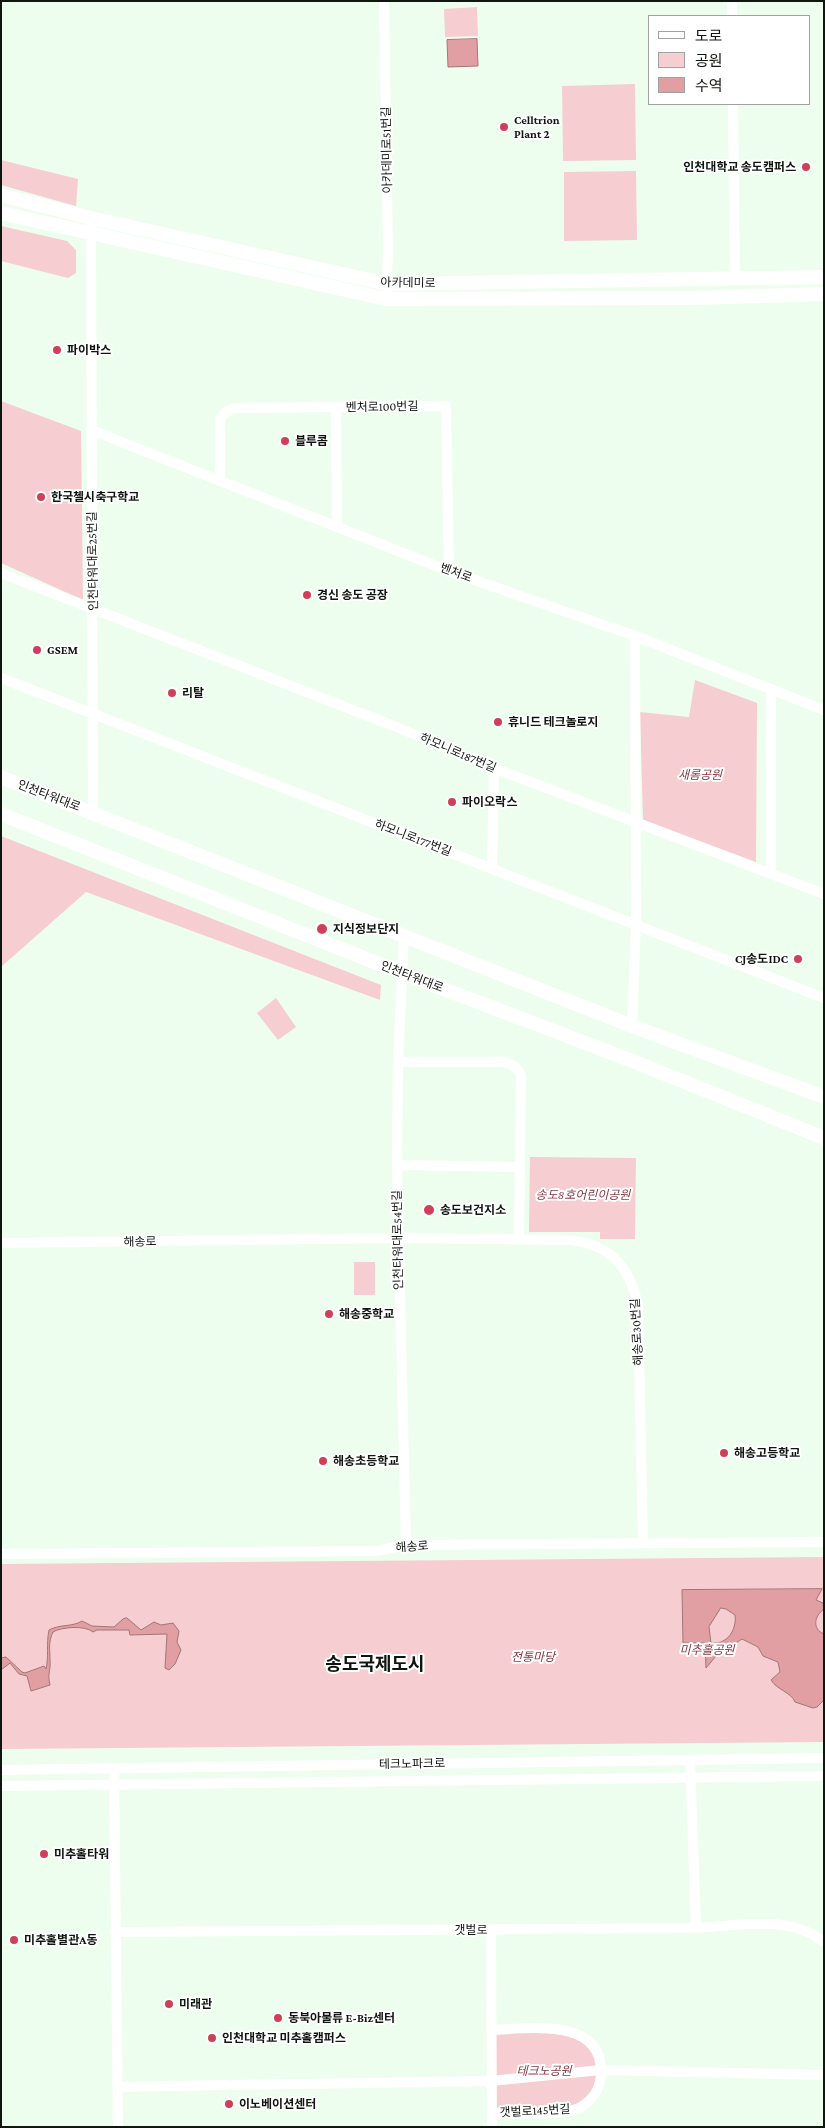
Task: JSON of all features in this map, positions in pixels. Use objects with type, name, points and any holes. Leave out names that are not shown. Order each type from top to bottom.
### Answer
[{"type":"main road","name":"아카데미로","points":[[1,195],[91,218],[387,284],[824,278]]},
{"type":"main road","name":"아카데미로","points":[[1,213],[386,299],[693,298],[824,294]]},
{"type":"main road","name":"인천타워대로","points":[[1,778],[632,1026],[824,1097]]},
{"type":"main road","name":"인천타워대로","points":[[1,814],[402,973],[630,1060],[824,1138]]},
{"type":"street","name":"아카데미로51번길","points":[[384,1],[388,252],[386,299]]},
{"type":"street","points":[[732,1],[732,15]]},
{"type":"street","points":[[733,105],[735,280]]},
{"type":"street","name":"인천타워대로25번길","points":[[91,218],[91,430],[94,610],[93,814]]},
{"type":"street","name":"벤처로100번길","points":[[220,481],[220,419],[226,412],[234,408],[446,406],[449,571]]},
{"type":"street","points":[[336,407],[337,527]]},
{"type":"street","name":"벤처로","points":[[91,430],[449,571],[635,636],[824,710]]},
{"type":"street","name":"하모니로187번길","points":[[1,573],[394,726],[494,768],[824,894]]},
{"type":"street","points":[[632,1026],[636,925],[635,636]]},
{"type":"street","name":"하모니로177번길","points":[[1,678],[824,998]]},
{"type":"street","points":[[771,689],[771,873]]},
{"type":"street","points":[[492,869],[494,768]]},
{"type":"street","name":"인천타워대로54번길","points":[[404,935],[398,1062],[397,1165],[406,1546]]},
{"type":"street","points":[[398,1062],[504,1062],[514,1066],[521,1076],[519,1239]]},
{"type":"street","points":[[397,1165],[520,1167]]},
{"type":"street","name":"해송로30번길","points":[[398,1238],[570,1240],[598,1247],[618,1261],[632,1282],[638,1306],[643,1542]]},
{"type":"street","name":"해송로","points":[[1,1243],[398,1238]]},
{"type":"street","name":"해송로","points":[[1,1554],[376,1551],[406,1546],[643,1542],[824,1542]]},
{"type":"street","name":"테크노파크로","points":[[1,1770],[824,1758]]},
{"type":"street","points":[[690,1760],[696,1928]]},
{"type":"street","points":[[114,1768],[118,2127]]},
{"type":"street","name":"테크노파크로","points":[[1,1786],[824,1776]]},
{"type":"street","name":"갯벌로","points":[[115,1932],[696,1928],[780,1924],[803,1930],[824,1942]]},
{"type":"street","name":"갯벌로145번길","points":[[491,1930],[492,2127]]},
{"type":"street","points":[[492,2030],[566,2029],[580,2034],[596,2050],[601,2070]]},
{"type":"street","points":[[118,2086],[491,2081],[601,2070],[824,2075]]},
{"type":"street","name":"갯벌로145번길","points":[[492,2114],[565,2111],[578,2108],[589,2101],[598,2090],[601,2070]]},
{"type":"green space","points":[[477,7],[478,36],[445,37],[444,9]]},
{"type":"green space","points":[[635,84],[636,160],[563,161],[562,86]]},
{"type":"green space","points":[[1,160],[78,179],[76,206],[1,185]]},
{"type":"green space","points":[[636,171],[637,240],[564,241],[564,172]]},
{"type":"green space","points":[[1,226],[67,241],[76,250],[76,273],[68,278],[1,261]]},
{"type":"green space","name":"한국첼시축구학교","points":[[1,401],[81,431],[83,600],[1,563]]},
{"type":"green space","name":"새롬공원","points":[[695,680],[757,703],[756,862],[643,820],[640,712],[689,717]]},
{"type":"green space","points":[[1,836],[381,985],[380,1000],[86,892],[1,967]]},
{"type":"green space","points":[[276,998],[296,1027],[278,1040],[257,1013]]},
{"type":"green space","name":"송도8호어린이공원","points":[[530,1157],[636,1158],[635,1239],[600,1239],[600,1232],[529,1232]]},
{"type":"green space","points":[[354,1262],[375,1262],[375,1295],[354,1295]]},
{"type":"green space","name":"미추홀공원","points":[[824,1557],[824,1742],[1,1749],[1,1564]]},
{"type":"green space","name":"테크노공원","points":[[566,2029],[589,2040],[601,2079],[578,2108],[492,2113],[492,2030]]},
{"type":"water","points":[[477,39],[478,66],[448,67],[447,40]]},
{"type":"water","points":[[822,1589],[816,1600],[823,1603],[824,1609],[816,1619],[816,1626],[824,1634],[824,1700],[817,1707],[813,1708],[795,1702],[771,1680],[780,1672],[778,1662],[763,1656],[758,1647],[742,1639],[736,1643],[734,1650],[721,1650],[706,1668],[705,1643],[683,1643],[682,1590]],"holes":[[[721,1608],[735,1615],[733,1631],[722,1642],[711,1643],[709,1627]]]},
{"type":"water","points":[[127,1618],[141,1630],[154,1622],[161,1625],[173,1623],[179,1631],[177,1642],[181,1650],[175,1664],[169,1670],[165,1668],[167,1634],[130,1635],[129,1630],[97,1630],[93,1632],[84,1628],[67,1628],[53,1632],[50,1639],[50,1685],[31,1691],[27,1676],[19,1674],[10,1663],[1,1670],[1,1658],[6,1657],[25,1673],[44,1666],[46,1669],[49,1630],[53,1628],[82,1621],[92,1626],[114,1627]]},
{"type":"place","name":"Celltrion Plant 2","points":[[504,127]]},
{"type":"place","name":"인천대학교 송도캠퍼스","points":[[806,167]]},
{"type":"place","name":"파이박스","points":[[57,350]]},
{"type":"place","name":"블루콤","points":[[285,441]]},
{"type":"place","name":"한국첼시축구학교","points":[[41,497]]},
{"type":"place","name":"경신 송도 공장","points":[[307,595]]},
{"type":"place","name":"GSEM","points":[[37,650]]},
{"type":"place","name":"리탈","points":[[172,693]]},
{"type":"place","name":"휴니드 테크놀로지","points":[[498,722]]},
{"type":"place","name":"파이오락스","points":[[452,802]]},
{"type":"place","name":"지식정보단지","points":[[322,929]]},
{"type":"place","name":"CJ송도IDC","points":[[798,959]]},
{"type":"place","name":"송도보건지소","points":[[429,1210]]},
{"type":"place","name":"해송중학교","points":[[329,1314]]},
{"type":"place","name":"해송고등학교","points":[[724,1453]]},
{"type":"place","name":"해송초등학교","points":[[323,1461]]},
{"type":"place","name":"미추홀타워","points":[[44,1854]]},
{"type":"place","name":"미추홀별관A동","points":[[14,1940]]},
{"type":"place","name":"미래관","points":[[169,2004]]},
{"type":"place","name":"동북아물류 E-Biz센터","points":[[278,2018]]},
{"type":"place","name":"인천대학교 미추홀캠퍼스","points":[[212,2038]]},
{"type":"place","name":"이노베이션센터","points":[[229,2104]]},
{"type":"district","name":"송도국제도시","points":[[375,1664]]},
{"type":"park label","name":"전통마당","points":[[533,1657]]}]
